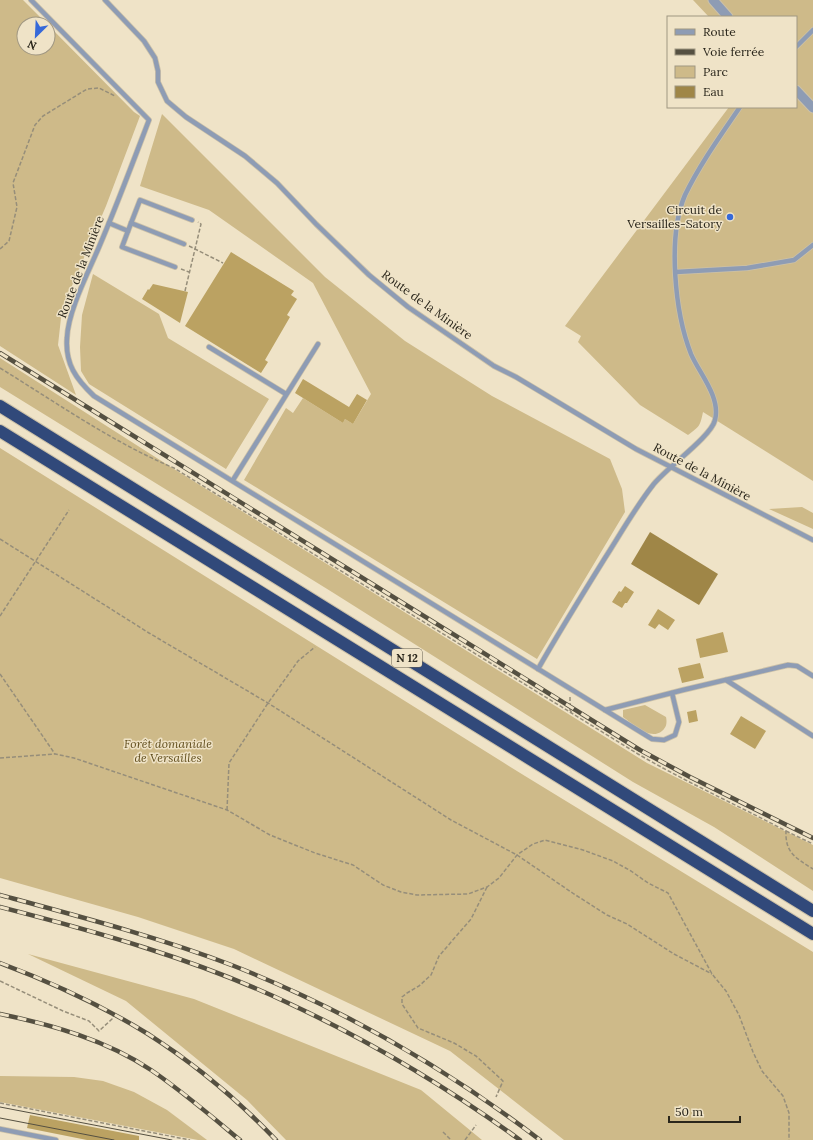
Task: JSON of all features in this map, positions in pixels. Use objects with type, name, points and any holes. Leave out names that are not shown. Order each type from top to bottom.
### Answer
[{"type":"highway","name":"N 12","points":[[0,406],[813,911]]},
{"type":"highway","name":"N 12","points":[[0,431],[813,934]]},
{"type":"street","points":[[713,0],[727,16]]},
{"type":"street","points":[[797,91],[813,108]]},
{"type":"lane","name":"Route de la Minière","points":[[31,0],[149,120],[109,223],[69,318],[66,339],[70,364],[80,382],[94,396],[652,738],[664,740],[675,735],[679,722],[672,693]]},
{"type":"lane","name":"Route de la Minière","points":[[105,0],[149,48],[155,58],[158,71],[158,82],[167,101],[186,117],[245,156],[277,183],[316,224],[369,275],[408,307],[494,366],[520,379],[636,449],[813,540]]},
{"type":"lane","points":[[797,46],[813,30]]},
{"type":"lane","points":[[538,669],[636,509],[654,483],[704,437],[715,421],[717,410],[710,389],[692,355],[680,321],[676,291],[675,244],[678,218],[685,196],[708,154],[739,108]]},
{"type":"lane","points":[[175,267],[122,247],[140,200],[192,220]]},
{"type":"lane","points":[[109,223],[128,231]]},
{"type":"lane","points":[[131,224],[184,244]]},
{"type":"lane","points":[[676,272],[747,268],[794,260],[813,245]]},
{"type":"lane","points":[[233,480],[318,344]]},
{"type":"lane","points":[[209,347],[286,394]]},
{"type":"lane","points":[[605,710],[683,690],[788,666],[797,666],[813,676]]},
{"type":"lane","points":[[726,680],[813,736]]},
{"type":"lane","points":[[0,1129],[56,1140]]},
{"type":"path","points":[[0,249],[9,240],[17,207],[13,183],[35,125],[43,116],[87,89],[99,88],[117,97]]},
{"type":"path","points":[[185,291],[201,224],[192,220]]},
{"type":"path","points":[[184,244],[223,263]]},
{"type":"path","points":[[0,368],[113,437],[153,459],[174,468],[660,766],[813,844]]},
{"type":"path","points":[[0,616],[69,510]]},
{"type":"path","points":[[0,539],[149,633],[268,703],[451,820],[517,855],[574,894],[627,924],[674,954],[712,974]]},
{"type":"path","points":[[227,810],[229,763],[268,703],[298,661],[315,647]]},
{"type":"path","points":[[0,674],[55,754]]},
{"type":"path","points":[[572,690],[570,710],[573,714]]},
{"type":"path","points":[[0,758],[55,754],[74,758],[227,810],[270,835],[315,853],[353,865],[383,885],[401,892],[417,895],[468,894],[487,887],[499,878],[517,855],[533,844],[545,840],[597,855],[631,871],[648,883],[668,893],[712,974],[726,991],[739,1015],[762,1071],[779,1091],[786,1103],[790,1123],[790,1140]]},
{"type":"path","points":[[786,831],[786,841],[791,853],[813,869]]},
{"type":"path","points":[[487,887],[471,919],[439,956],[431,976],[419,986],[407,993],[402,998],[402,1004],[418,1028],[454,1043],[476,1056],[503,1081],[496,1097]]},
{"type":"path","points":[[0,981],[63,1011],[89,1021],[99,1032],[112,1019],[114,1014]]},
{"type":"path","points":[[0,1103],[190,1140]]},
{"type":"path","points":[[466,1140],[476,1125]]},
{"type":"path","points":[[442,1132],[451,1140]]},
{"type":"green space","points":[[0,0],[23,0],[39,16],[16,16],[16,56],[56,56],[56,33],[134,112],[140,116],[106,206],[62,309],[58,345],[76,395],[0,346]]},
{"type":"green space","name":"Circuit de Versailles-Satory","points":[[693,0],[813,0],[813,481],[703,412],[699,425],[688,435],[640,405],[578,342],[581,336],[565,326],[728,108],[797,108],[797,16],[708,16]]},
{"type":"green space","points":[[162,114],[325,277],[405,341],[492,396],[610,459],[622,489],[625,512],[537,659],[244,480],[286,408],[293,413],[303,398],[343,423],[345,419],[353,424],[371,394],[313,283],[209,210],[140,186]]},
{"type":"green space","points":[[93,274],[159,314],[168,338],[269,399],[226,469],[89,384],[81,371],[80,347],[82,315]]},
{"type":"green space","points":[[0,358],[174,469],[647,763],[813,845],[813,891],[714,827],[633,782],[332,592],[0,387]]},
{"type":"green space","name":"Forêt domaniale de Versailles","points":[[0,448],[525,776],[813,952],[813,1140],[564,1140],[450,1051],[234,949],[138,917],[0,878]]},
{"type":"green space","points":[[802,507],[813,513],[813,529],[769,509]]},
{"type":"green space","points":[[645,705],[666,717],[665,728],[657,734],[647,733],[623,717],[623,710]]},
{"type":"green space","points":[[28,954],[194,999],[421,1090],[482,1140],[286,1140],[247,1100],[126,1001]]},
{"type":"green space","points":[[0,1076],[74,1077],[103,1081],[134,1092],[167,1110],[207,1140],[198,1140],[0,1102]]},
{"type":"water","points":[[650,532],[718,574],[699,605],[631,564]]},
{"type":"building","points":[[231,252],[294,291],[291,295],[297,299],[287,315],[290,317],[265,360],[268,362],[261,373],[185,326]]},
{"type":"building","points":[[153,284],[188,292],[180,323],[142,299]]},
{"type":"building","points":[[303,379],[349,407],[357,394],[367,400],[353,424],[345,419],[343,423],[295,393]]},
{"type":"building","points":[[625,586],[634,592],[622,608],[612,602],[619,591],[621,592]]},
{"type":"building","points":[[658,609],[675,620],[668,630],[659,624],[655,629],[648,625]]},
{"type":"building","points":[[723,632],[728,652],[700,658],[696,639]]},
{"type":"building","points":[[700,663],[704,678],[682,683],[678,668]]},
{"type":"building","points":[[696,710],[698,721],[689,723],[687,712]]},
{"type":"building","points":[[741,716],[766,731],[755,749],[730,734]]},
{"type":"building","points":[[30,1115],[139,1136],[139,1140],[87,1140],[27,1128]]},
{"type":"tram line","points":[[0,1107],[172,1140]]},
{"type":"tram line","points":[[0,1118],[114,1140]]},
{"type":"railway","points":[[0,353],[640,750],[690,777],[813,838]]},
{"type":"railway","points":[[0,895],[118,928],[205,955],[315,1001],[393,1042],[431,1065],[505,1114],[540,1140]]},
{"type":"railway","points":[[0,907],[73,926],[145,948],[217,973],[286,1002],[347,1032],[406,1065],[464,1101],[520,1140]]},
{"type":"railway","points":[[0,963],[76,995],[112,1013],[148,1034],[215,1083],[262,1125],[276,1140]]},
{"type":"railway","points":[[0,1014],[40,1023],[78,1035],[134,1059],[174,1086],[240,1140]]},
{"type":"place","name":"Circuit de Versailles-Satory","points":[[730,217]]}]
